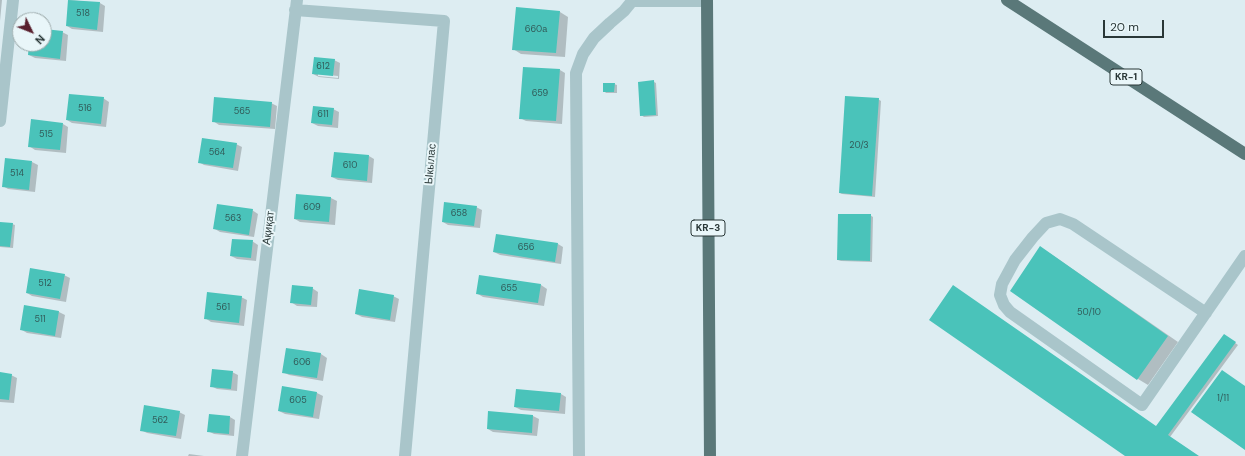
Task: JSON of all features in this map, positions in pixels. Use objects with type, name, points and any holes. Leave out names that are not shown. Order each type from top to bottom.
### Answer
[{"type":"main road","name":"KR-1","points":[[1007,0],[1245,154]]},
{"type":"main road","name":"KR-3","points":[[707,1],[710,456]]},
{"type":"street","points":[[0,121],[13,0]]},
{"type":"street","points":[[579,456],[576,73],[583,54],[594,38],[624,12],[633,0],[707,1]]},
{"type":"street","name":"Ақиқат","points":[[242,456],[296,5]]},
{"type":"street","name":"Ыкылас","points":[[296,5],[444,21],[405,456]]},
{"type":"street","points":[[1206,313],[1073,224],[1060,218],[1046,223],[1015,260],[1002,284],[1000,295],[1004,305],[1010,312],[1142,405],[1206,313],[1245,256]]},
{"type":"building","points":[[68,0],[100,2],[97,30],[66,26]]},
{"type":"building","points":[[516,7],[560,11],[556,53],[512,50]]},
{"type":"building","points":[[52,30],[63,31],[60,59],[28,55],[28,52],[52,52]]},
{"type":"building","points":[[314,57],[335,59],[333,76],[312,74]]},
{"type":"building","points":[[523,67],[560,69],[556,121],[519,119]]},
{"type":"building","points":[[654,80],[656,115],[640,116],[638,82]]},
{"type":"building","points":[[603,83],[615,83],[614,92],[603,92]]},
{"type":"building","points":[[69,94],[104,97],[101,124],[66,120]]},
{"type":"building","points":[[845,96],[879,98],[872,196],[839,193]]},
{"type":"building","points":[[214,97],[272,102],[270,127],[212,122]]},
{"type":"building","points":[[313,106],[334,108],[332,125],[311,123]]},
{"type":"building","points":[[31,119],[63,123],[60,150],[28,147]]},
{"type":"building","points":[[202,138],[237,143],[233,168],[198,163]]},
{"type":"building","points":[[334,152],[369,155],[367,181],[331,177]]},
{"type":"building","points":[[5,158],[32,161],[29,190],[2,187]]},
{"type":"building","points":[[296,194],[331,197],[329,222],[294,219]]},
{"type":"building","points":[[444,202],[477,206],[474,226],[442,222]]},
{"type":"building","points":[[217,204],[253,209],[249,235],[213,229]]},
{"type":"building","points":[[838,214],[871,214],[870,261],[837,260]]},
{"type":"building","points":[[0,222],[13,223],[10,247],[0,246]]},
{"type":"building","points":[[496,234],[558,243],[555,262],[493,252]]},
{"type":"building","points":[[232,239],[253,240],[251,258],[230,256]]},
{"type":"building","points":[[1040,246],[1168,336],[1137,380],[1010,291]]},
{"type":"building","points":[[30,268],[65,274],[60,299],[26,293]]},
{"type":"building","points":[[479,275],[541,284],[538,303],[476,294]]},
{"type":"building","points":[[292,285],[313,287],[311,305],[290,303]]},
{"type":"building","points":[[953,285],[1156,426],[1224,334],[1236,342],[1168,435],[1199,456],[1125,456],[929,320]]},
{"type":"building","points":[[359,289],[394,295],[390,320],[355,314]]},
{"type":"building","points":[[207,292],[242,296],[239,323],[204,319]]},
{"type":"building","points":[[24,305],[59,311],[55,336],[20,330]]},
{"type":"building","points":[[286,348],[321,353],[317,378],[282,373]]},
{"type":"building","points":[[212,369],[233,371],[231,389],[210,387]]},
{"type":"building","points":[[1222,370],[1245,386],[1245,450],[1191,412]]},
{"type":"building","points":[[0,372],[12,374],[9,400],[0,399]]},
{"type":"building","points":[[282,386],[317,392],[313,417],[278,411]]},
{"type":"building","points":[[516,389],[561,393],[559,411],[514,407]]},
{"type":"building","points":[[144,405],[180,411],[176,436],[140,431]]},
{"type":"building","points":[[488,411],[533,415],[532,433],[487,429]]},
{"type":"building","points":[[209,414],[230,416],[229,434],[207,432]]}]
